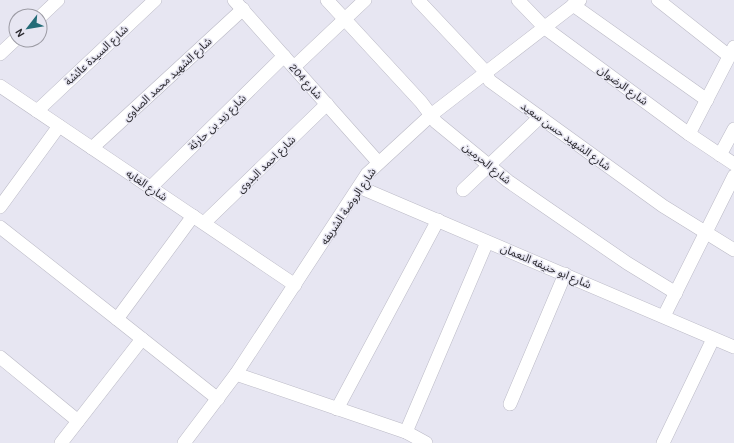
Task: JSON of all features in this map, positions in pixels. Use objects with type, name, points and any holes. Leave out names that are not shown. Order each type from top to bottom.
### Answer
[{"type":"street","points":[[48,9],[58,0]]},
{"type":"street","name":"شارع السيدة عائشة","points":[[37,111],[155,0]]},
{"type":"street","name":"شارع الحرمين","points":[[327,0],[421,102],[436,122],[489,165],[586,236],[676,293]]},
{"type":"street","points":[[294,67],[365,0]]},
{"type":"street","name":"شارع الشهيد حسن سعيد","points":[[418,0],[482,68],[484,74],[490,81],[663,206],[734,250]]},
{"type":"street","name":"شارع الرضوان","points":[[518,0],[545,28],[689,134],[734,164]]},
{"type":"street","points":[[658,0],[732,51],[689,134]]},
{"type":"street","points":[[577,3],[706,100]]},
{"type":"street","name":"شارع الروضة الشريفه","points":[[184,443],[236,374],[358,187],[378,162],[431,115],[577,3]]},
{"type":"street","name":"شارع 204","points":[[239,5],[378,162]]},
{"type":"street","name":"شارع الشهيد محمد الصاوى","points":[[92,148],[239,5]]},
{"type":"street","points":[[0,54],[8,46]]},
{"type":"street","name":"شارع زيد بن حارثة","points":[[150,188],[284,56]]},
{"type":"street","name":"شارع الغابه","points":[[0,86],[295,285]]},
{"type":"street","name":"شارع احمد البدوى","points":[[204,223],[327,104]]},
{"type":"street","points":[[463,190],[540,117]]},
{"type":"street","points":[[0,207],[59,126]]},
{"type":"street","points":[[720,155],[734,129]]},
{"type":"street","points":[[664,316],[734,176]]},
{"type":"street","name":"شارع ابو حنيفه النعمان","points":[[358,187],[734,347]]},
{"type":"street","points":[[117,320],[193,216]]},
{"type":"street","points":[[337,409],[438,220]]},
{"type":"street","points":[[0,227],[218,399]]},
{"type":"street","points":[[406,432],[487,242]]},
{"type":"street","points":[[510,404],[564,274]]},
{"type":"street","points":[[61,443],[142,339]]},
{"type":"street","points":[[663,443],[713,339]]},
{"type":"street","points":[[0,357],[78,421]]},
{"type":"street","points":[[236,374],[406,432],[426,443]]}]
